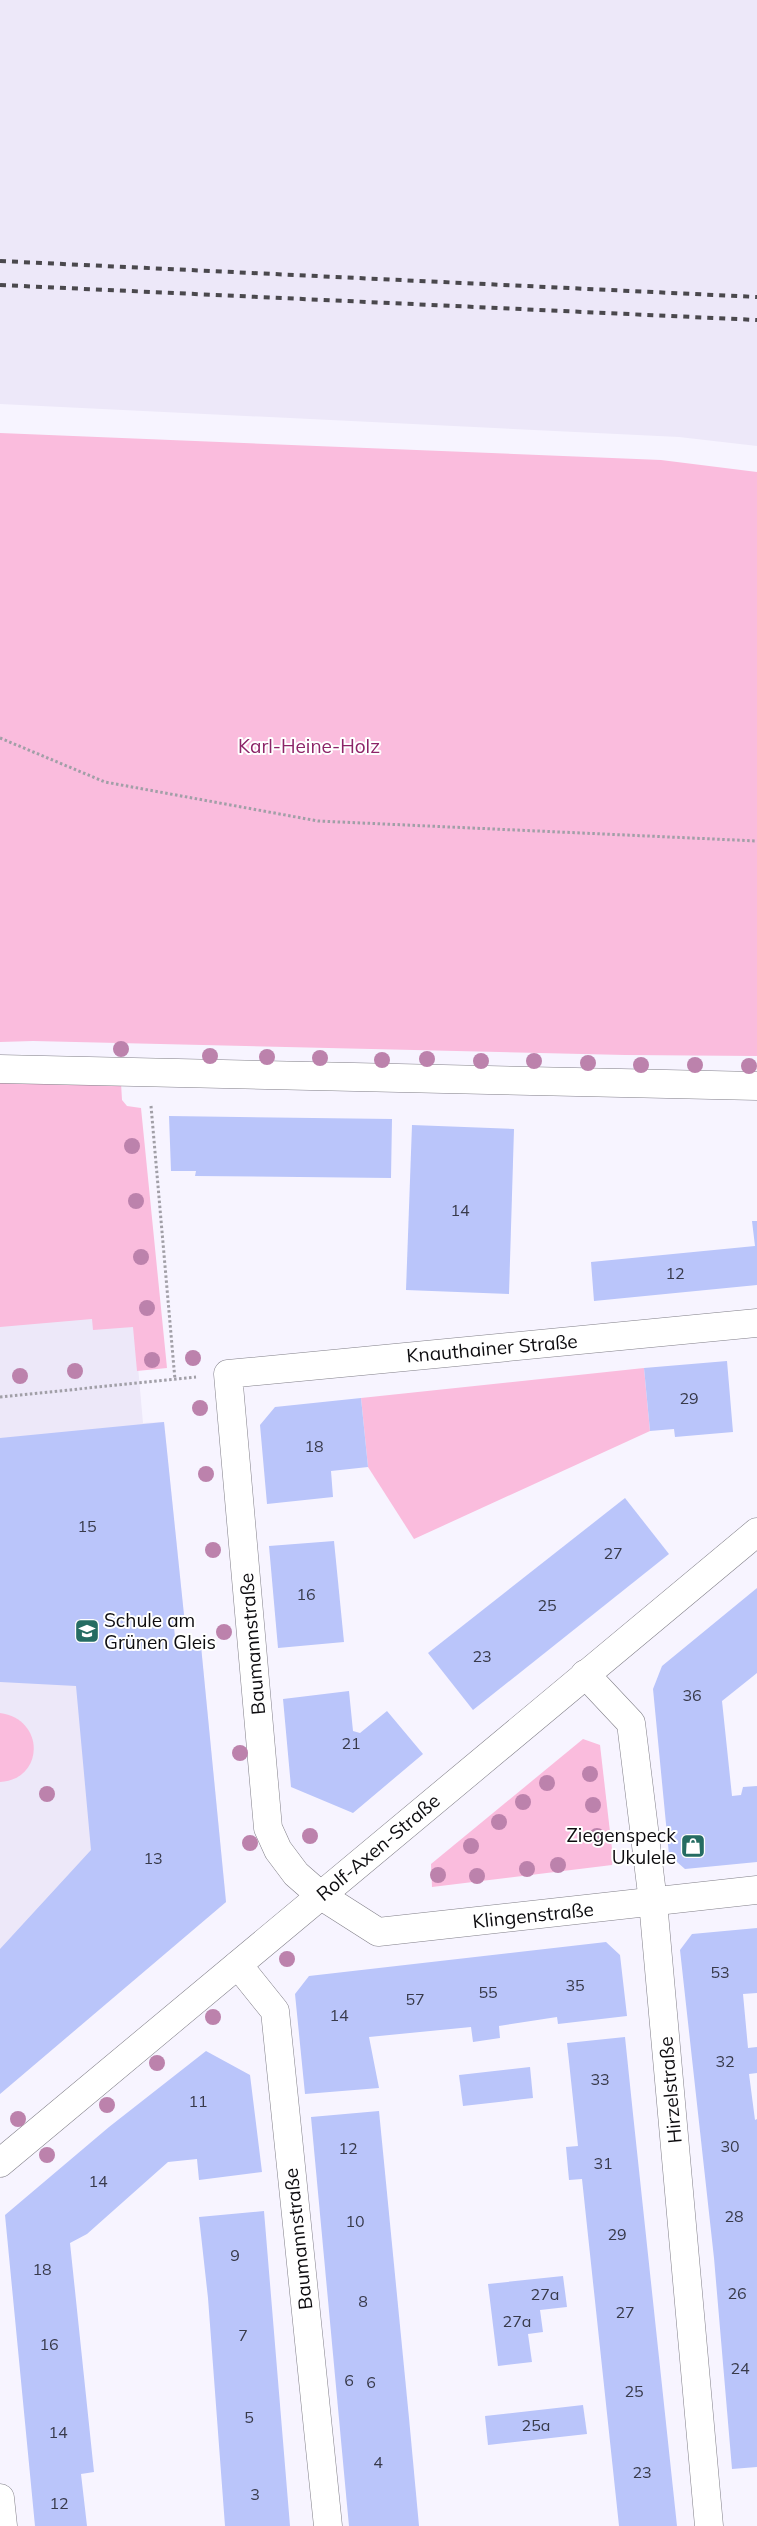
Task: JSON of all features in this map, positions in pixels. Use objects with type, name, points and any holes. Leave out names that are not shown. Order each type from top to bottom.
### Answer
[{"type":"street","points":[[0,1069],[757,1086]]},
{"type":"street","name":"Knauthainer Straße","points":[[228,1374],[757,1323]]},
{"type":"street","name":"Baumannstraße","points":[[228,1374],[268,1828],[278,1850],[296,1874],[320,1895]]},
{"type":"street","name":"Rolf-Axen-Straße","points":[[0,2163],[757,1532]]},
{"type":"street","name":"Hirzelstraße","points":[[585,1674],[631,1723],[653,1902],[709,2526]]},
{"type":"street","name":"Klingenstraße","points":[[320,1895],[378,1932],[757,1890]]},
{"type":"street","name":"Baumannstraße","points":[[238,1965],[275,2012],[328,2526]]},
{"type":"street","points":[[0,2498],[3,2526]]},
{"type":"path","points":[[0,738],[105,782],[318,821],[757,841]]},
{"type":"path","points":[[0,1397],[175,1380],[148,1073]]},
{"type":"shaded area","points":[[0,0],[757,0],[757,446],[679,437],[0,404]]},
{"type":"shaded area","name":"Schule am Grünen Gleis","points":[[119,1152],[143,1423],[164,1422],[184,1615],[173,1616],[176,1648],[201,1646],[226,1902],[0,2094],[0,1161]]},
{"type":"green space","name":"Karl-Heine-Holz","points":[[0,433],[661,460],[757,472],[757,1056],[625,1055],[33,1041],[0,1042]]},
{"type":"green space","points":[[0,1079],[121,1083],[122,1100],[127,1106],[141,1108],[167,1368],[137,1371],[133,1327],[93,1330],[92,1319],[0,1327]]},
{"type":"green space","points":[[644,1368],[650,1431],[414,1539],[368,1467],[361,1398]]},
{"type":"green space","points":[[0,1713],[15,1718],[25,1726],[32,1737],[34,1749],[32,1760],[25,1771],[15,1778],[0,1782]]},
{"type":"green space","points":[[583,1739],[600,1745],[613,1858],[612,1865],[432,1887],[431,1864]]},
{"type":"building","points":[[169,1116],[392,1119],[391,1178],[195,1176],[196,1171],[171,1171]]},
{"type":"building","points":[[412,1125],[514,1129],[509,1294],[406,1290]]},
{"type":"building","points":[[752,1221],[757,1221],[757,1285],[594,1301],[591,1262],[755,1246]]},
{"type":"building","points":[[727,1361],[733,1432],[675,1437],[674,1429],[650,1431],[644,1368]]},
{"type":"building","points":[[361,1398],[368,1467],[331,1471],[333,1497],[267,1504],[260,1425],[275,1407]]},
{"type":"building","name":"Schule am Grünen Gleis","points":[[164,1422],[184,1615],[173,1616],[176,1649],[201,1646],[226,1902],[0,2094],[0,1949],[91,1850],[76,1686],[0,1682],[0,1438]]},
{"type":"building","points":[[625,1498],[669,1554],[473,1710],[428,1653]]},
{"type":"building","points":[[334,1541],[344,1642],[278,1648],[269,1546]]},
{"type":"building","points":[[757,1588],[757,1673],[722,1701],[732,1796],[741,1795],[743,1787],[757,1786],[757,1862],[685,1869],[669,1855],[653,1689],[662,1666]]},
{"type":"building","points":[[349,1691],[353,1731],[360,1733],[387,1711],[423,1754],[353,1813],[291,1787],[283,1699]]},
{"type":"building","points":[[757,1928],[757,1993],[743,1994],[748,2048],[757,2047],[757,2073],[749,2074],[755,2120],[757,2119],[757,2467],[732,2469],[714,2258],[680,1950],[692,1934]]},
{"type":"building","points":[[606,1942],[620,1955],[627,2016],[558,2024],[557,2017],[499,2026],[500,2038],[473,2042],[471,2027],[369,2037],[379,2088],[305,2094],[295,1994],[309,1976]]},
{"type":"building","points":[[625,2037],[677,2526],[619,2526],[582,2179],[569,2180],[566,2147],[578,2146],[567,2043]]},
{"type":"building","points":[[206,2051],[250,2075],[262,2172],[199,2180],[197,2159],[168,2162],[87,2234],[70,2243],[94,2472],[81,2474],[87,2526],[35,2526],[5,2215],[109,2127]]},
{"type":"building","points":[[530,2067],[533,2098],[463,2106],[459,2075]]},
{"type":"building","points":[[379,2111],[419,2526],[349,2526],[311,2117]]},
{"type":"building","points":[[264,2211],[290,2526],[225,2526],[208,2298],[199,2217]]},
{"type":"building","points":[[563,2276],[567,2307],[540,2310],[543,2332],[528,2334],[532,2362],[498,2366],[488,2284]]},
{"type":"building","points":[[583,2405],[587,2434],[488,2445],[485,2416]]},
{"type":"railway","points":[[0,261],[757,297]]},
{"type":"railway","points":[[0,285],[757,320]]},
{"type":"place","name":"Schule am Grünen Gleis","points":[[87,1631]]},
{"type":"place","name":"Ziegenspeck Ukulele","points":[[693,1846]]}]
